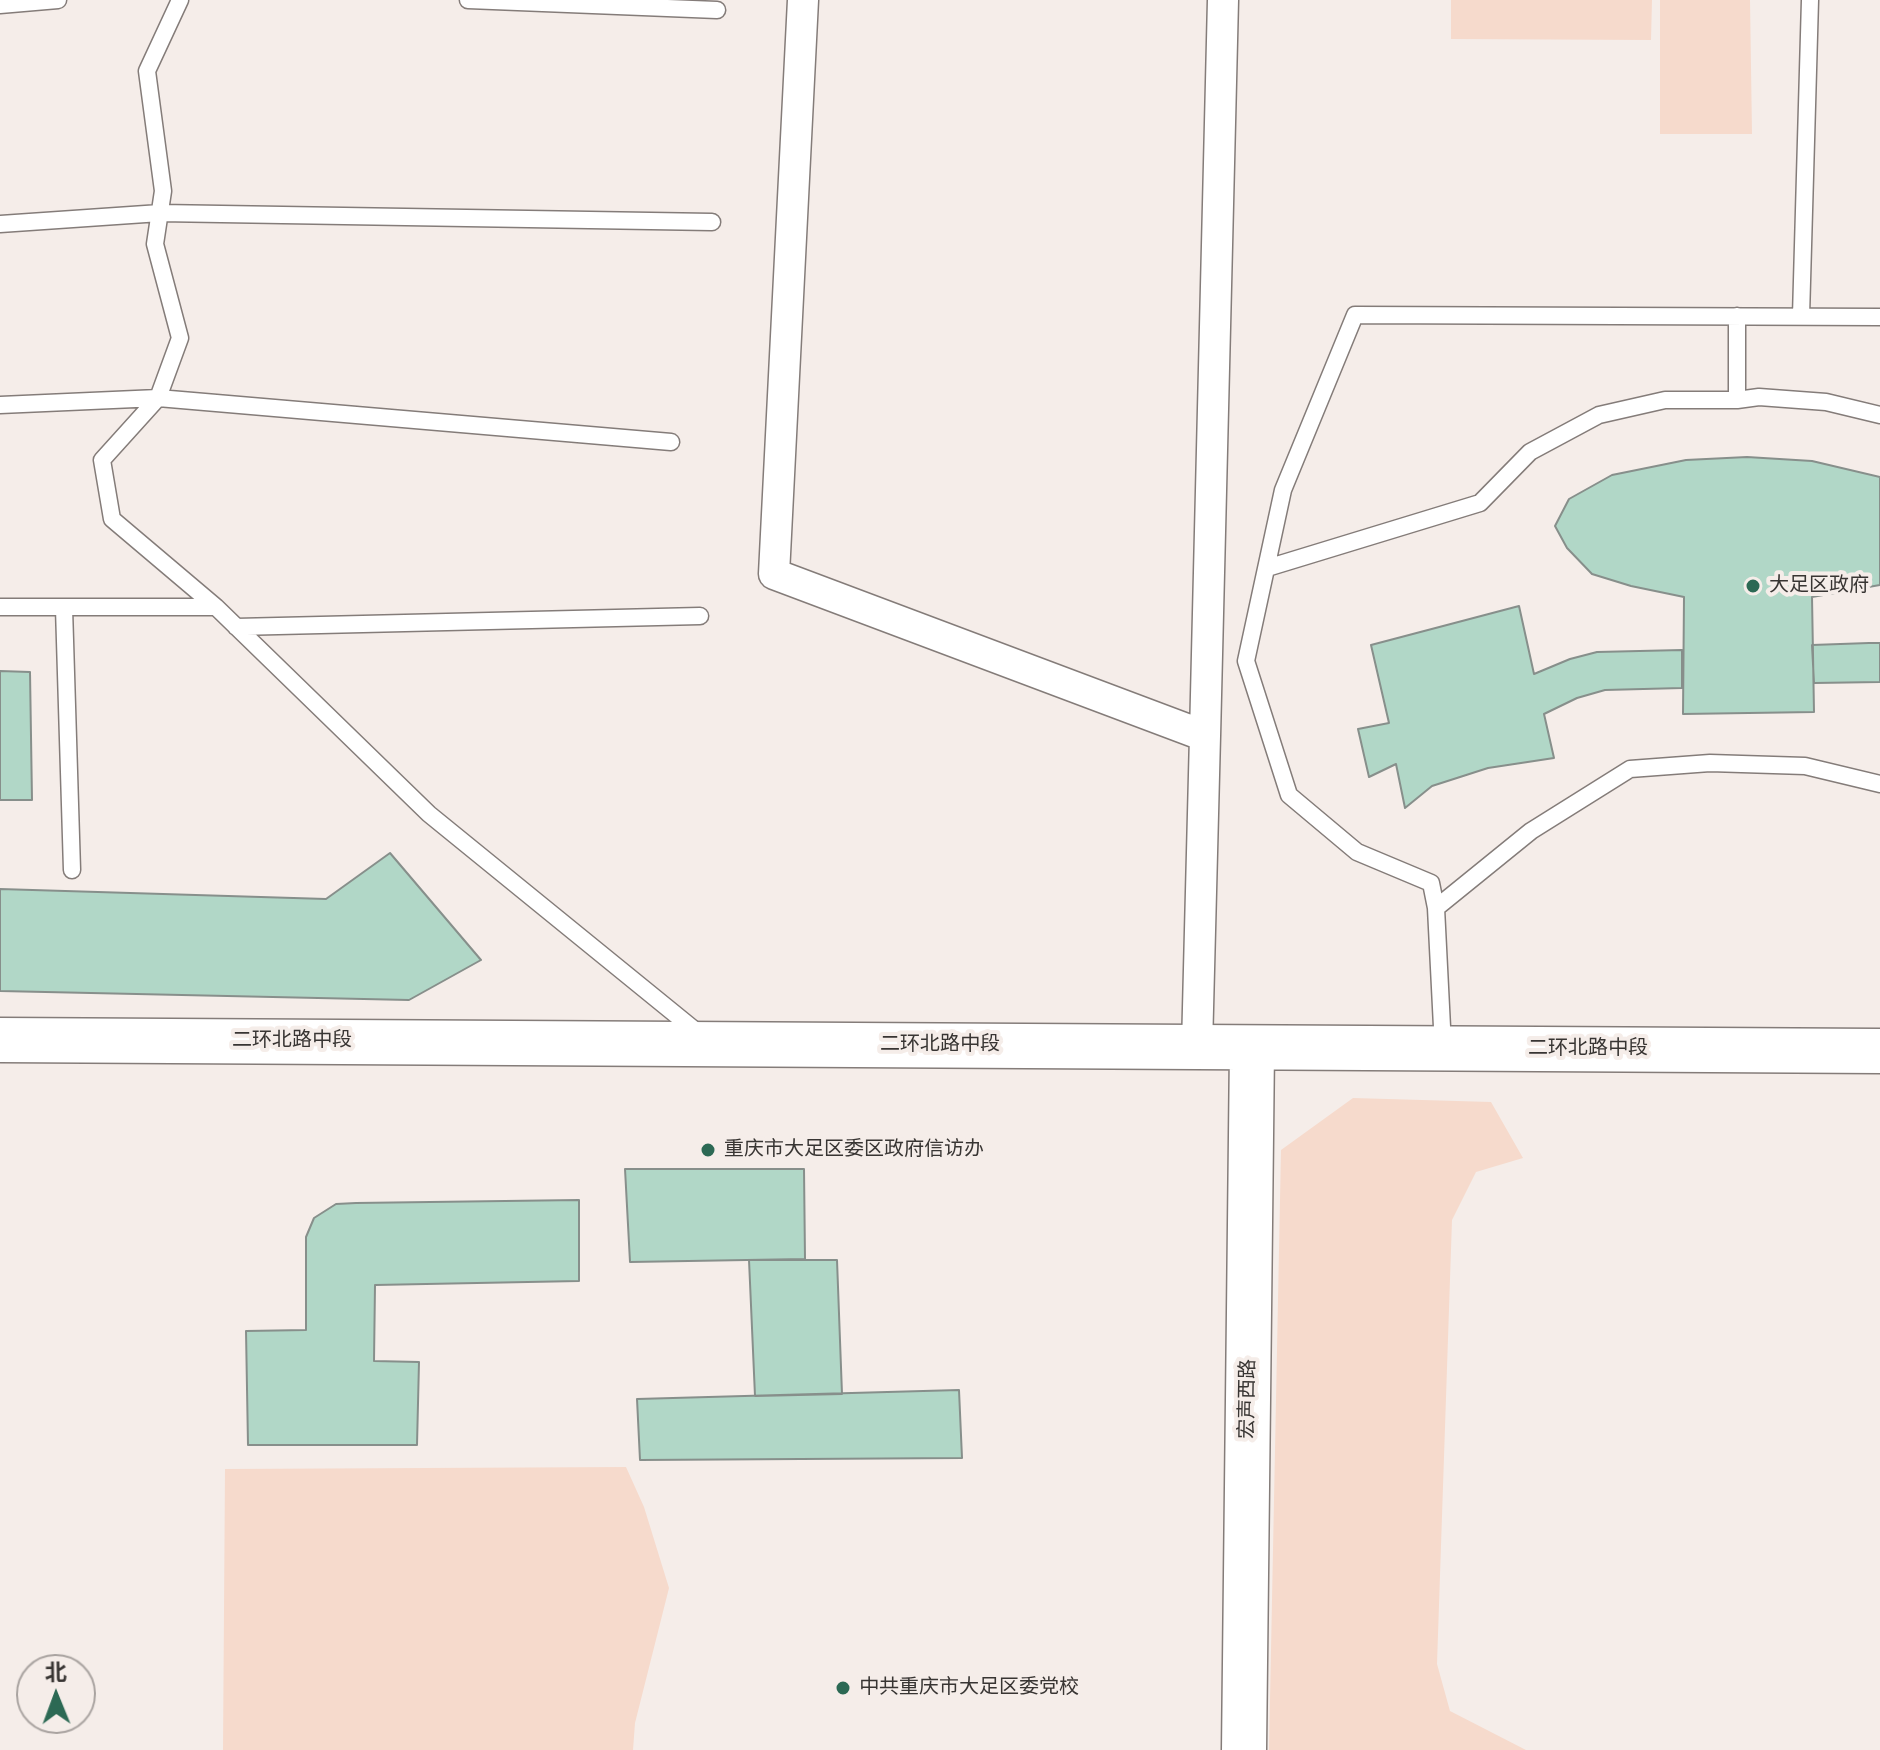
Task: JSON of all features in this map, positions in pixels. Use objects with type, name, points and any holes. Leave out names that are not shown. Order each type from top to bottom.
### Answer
[{"type":"main road","name":"二环北路中段","points":[[0,1040],[1880,1051]]},
{"type":"main road","name":"宏声西路","points":[[1244,1750],[1252,1048]]},
{"type":"street","points":[[803,0],[774,574],[1205,736]]},
{"type":"street","points":[[1197,1047],[1223,0]]},
{"type":"lane","points":[[0,5],[58,0]]},
{"type":"lane","points":[[180,0],[147,71],[163,191],[155,244],[180,338],[158,398],[102,460],[112,519],[216,607],[429,814],[712,1044]]},
{"type":"lane","points":[[468,0],[717,10]]},
{"type":"lane","points":[[1801,316],[1810,0]]},
{"type":"lane","points":[[0,224],[160,213],[712,222]]},
{"type":"lane","points":[[1444,1049],[1436,908],[1431,883],[1357,852],[1289,795],[1246,661],[1283,490],[1355,315],[1880,317]]},
{"type":"lane","points":[[1737,316],[1737,400]]},
{"type":"lane","points":[[1267,568],[1480,503],[1530,452],[1599,415],[1665,400],[1759,397],[1826,402],[1880,415]]},
{"type":"lane","points":[[0,405],[158,398],[671,442]]},
{"type":"lane","points":[[0,607],[216,607]]},
{"type":"lane","points":[[64,608],[72,870]]},
{"type":"lane","points":[[236,627],[700,616]]},
{"type":"lane","points":[[1436,908],[1531,831],[1630,769],[1710,763],[1805,766],[1880,784]]},
{"type":"shaded area","points":[[1451,0],[1652,0],[1651,40],[1451,39]]},
{"type":"shaded area","points":[[1660,0],[1750,0],[1752,134],[1660,134]]},
{"type":"shaded area","points":[[1353,1098],[1491,1102],[1523,1158],[1476,1172],[1452,1220],[1437,1664],[1450,1711],[1526,1750],[1269,1750],[1281,1150]]},
{"type":"shaded area","points":[[626,1467],[644,1507],[669,1588],[635,1723],[633,1750],[223,1750],[225,1469]]},
{"type":"building","name":"大足区政府","points":[[1747,457],[1812,461],[1880,477],[1880,585],[1812,597],[1814,712],[1683,714],[1684,597],[1592,574],[1567,548],[1555,526],[1569,499],[1612,475],[1686,460]]},
{"type":"building","points":[[1519,606],[1534,674],[1597,652],[1682,650],[1682,688],[1605,690],[1577,698],[1544,714],[1554,758],[1488,768],[1432,786],[1405,808],[1396,764],[1369,777],[1358,729],[1389,723],[1371,645]]},
{"type":"building","points":[[1880,643],[1880,682],[1814,683],[1812,645]]},
{"type":"building","points":[[0,671],[30,672],[32,800],[0,800]]},
{"type":"building","points":[[390,853],[481,960],[409,1000],[0,991],[0,889],[326,899]]},
{"type":"building","points":[[625,1169],[804,1169],[805,1259],[630,1262]]},
{"type":"building","points":[[579,1200],[579,1281],[375,1285],[374,1361],[419,1362],[417,1445],[248,1445],[246,1331],[306,1330],[306,1237],[314,1218],[336,1204]]},
{"type":"building","points":[[749,1260],[837,1260],[842,1394],[755,1396]]},
{"type":"building","points":[[959,1390],[962,1458],[640,1460],[637,1399]]},
{"type":"place","name":"大足区政府","points":[[1753,586]]},
{"type":"place","name":"重庆市大足区委区政府信访办","points":[[708,1150]]},
{"type":"place","name":"中共重庆市大足区委党校","points":[[843,1688]]}]
